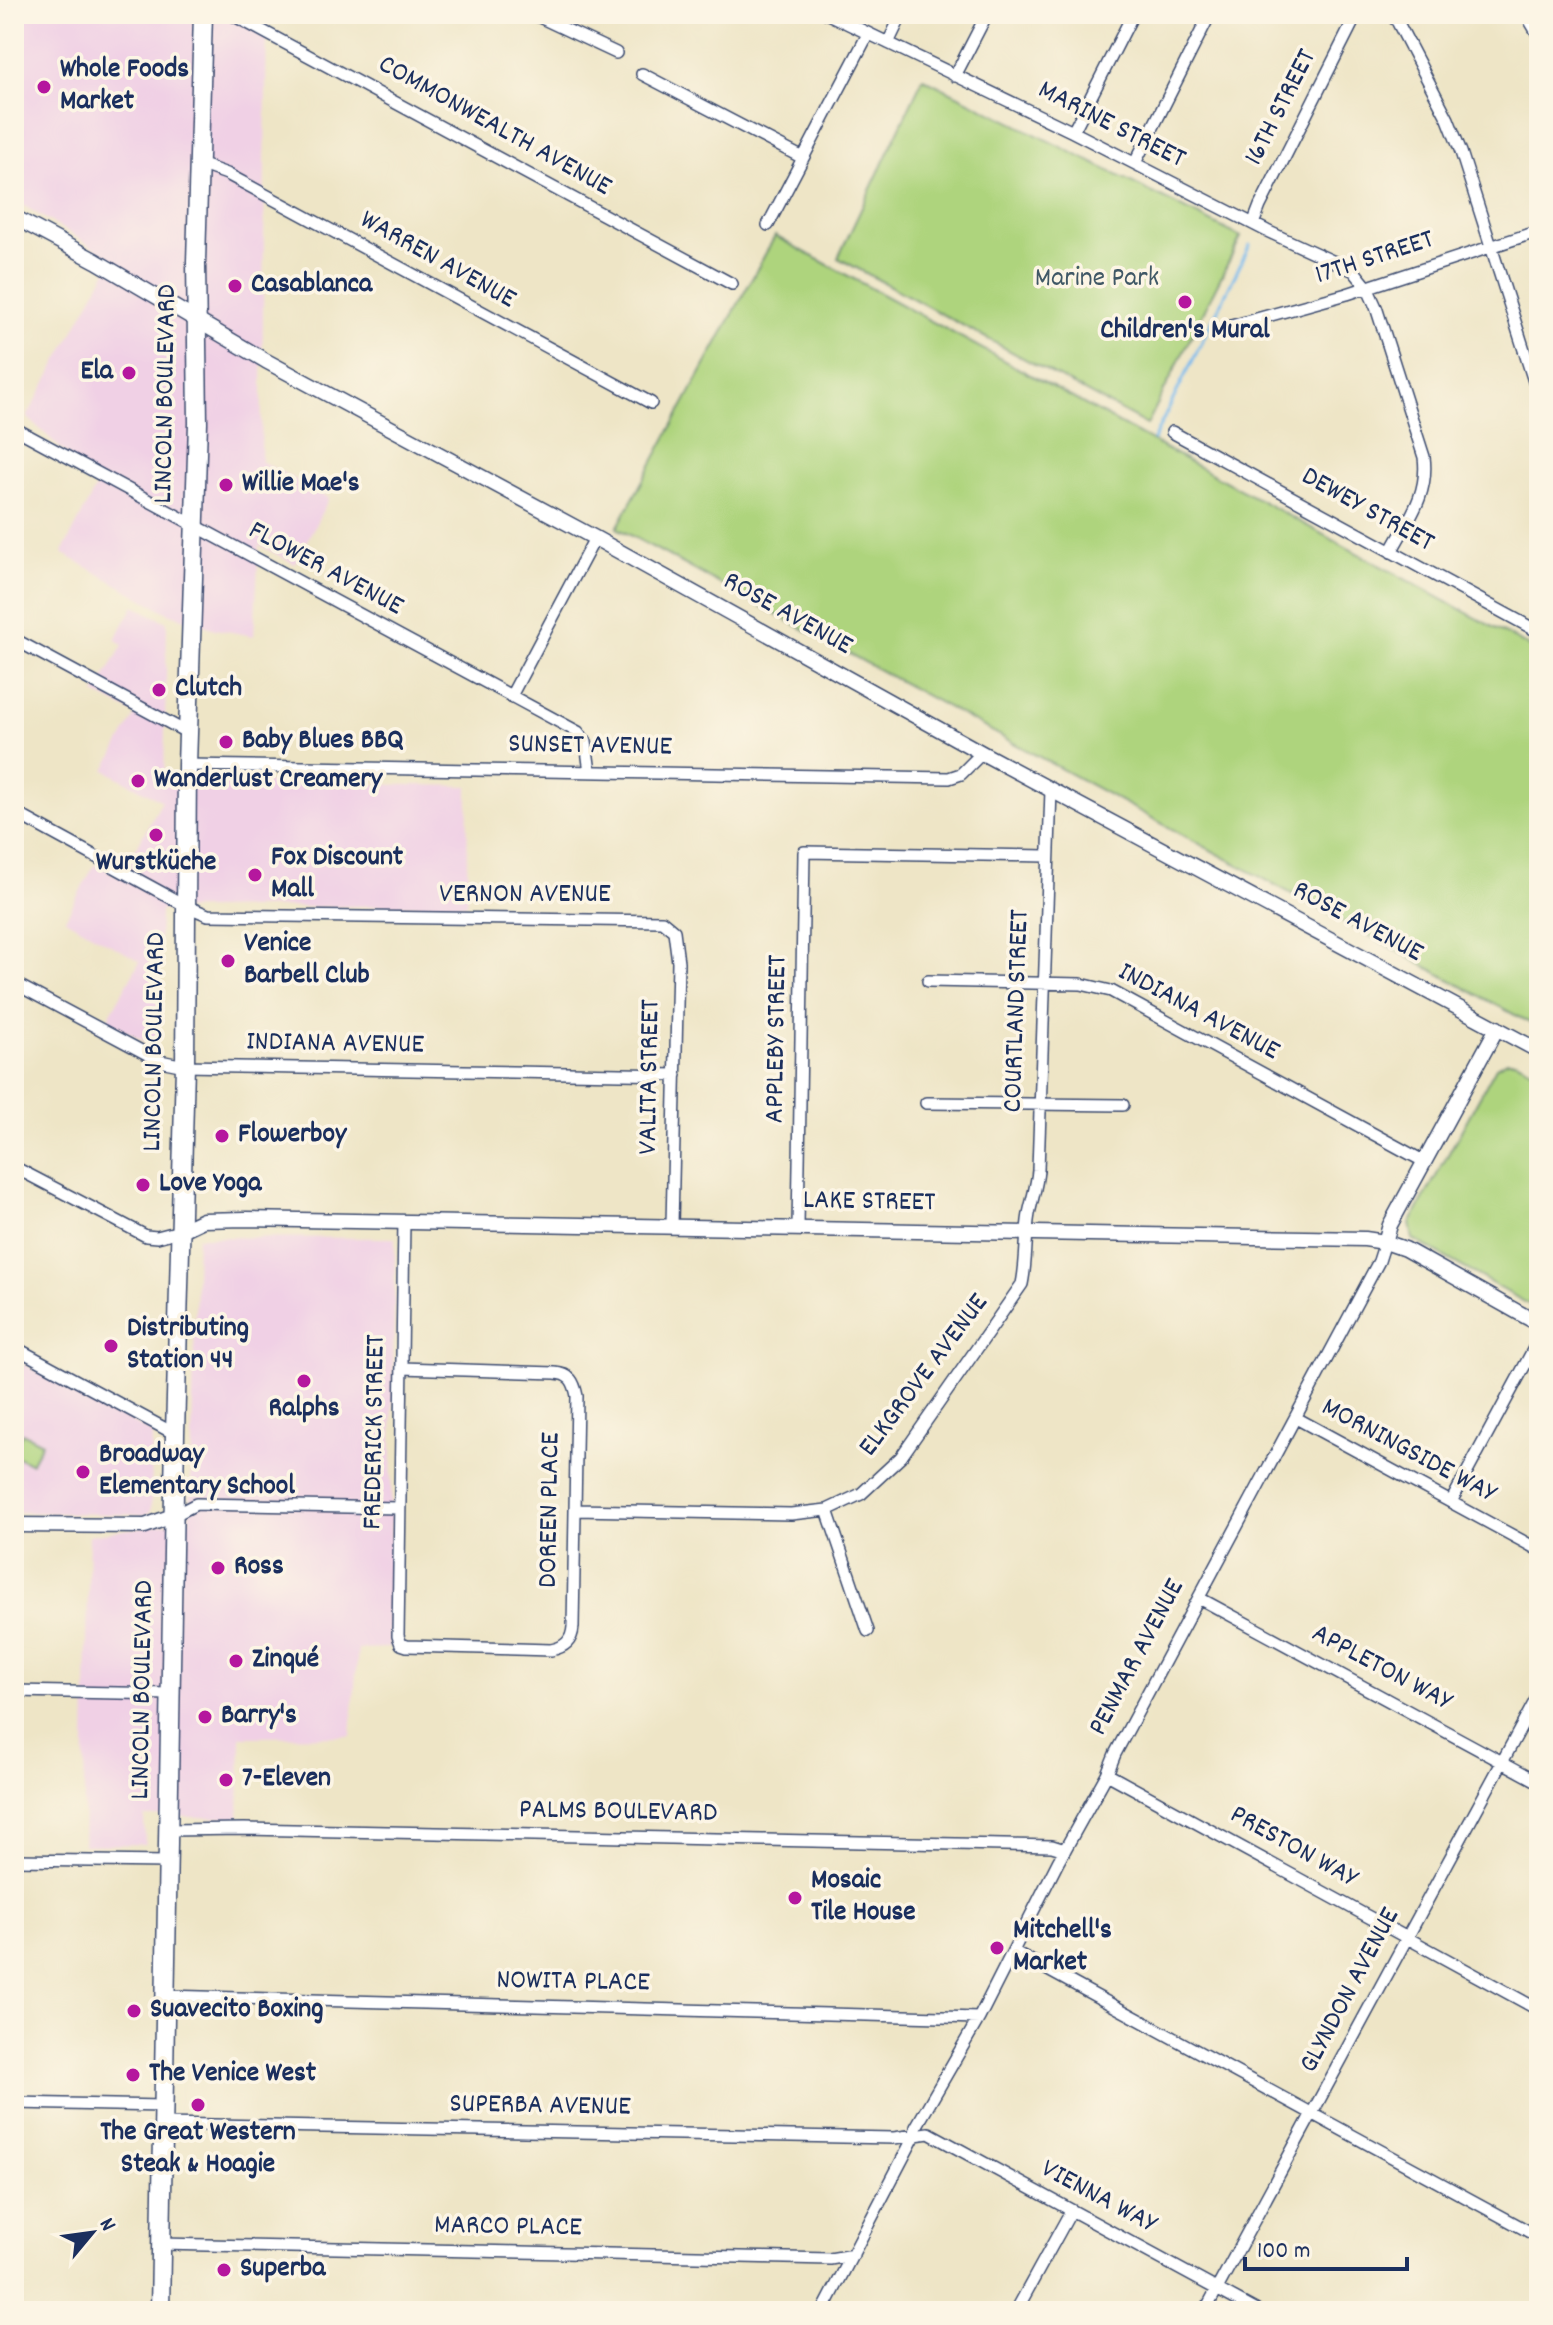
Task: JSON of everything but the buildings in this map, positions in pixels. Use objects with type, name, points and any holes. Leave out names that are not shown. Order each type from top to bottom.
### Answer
[{"type":"highway","name":"LINCOLN BOULEVARD","points":[[160,2311],[175,1434],[185,1066],[187,765],[198,423],[203,14]]},
{"type":"street","name":"COMMONWEALTH AVENUE","points":[[231,14],[732,284]]},
{"type":"street","points":[[533,14],[616,53]]},
{"type":"street","name":"MARINE STREET","points":[[828,14],[1354,271],[1367,287]]},
{"type":"street","points":[[888,43],[902,14]]},
{"type":"street","points":[[955,76],[987,14]]},
{"type":"street","points":[[1073,132],[1133,14]]},
{"type":"street","points":[[1135,163],[1210,14]]},
{"type":"street","name":"16TH STREET","points":[[1253,224],[1357,14]]},
{"type":"street","points":[[1389,14],[1397,21],[1448,119],[1539,397]]},
{"type":"street","points":[[1526,14],[1539,36]]},
{"type":"street","points":[[768,225],[868,34]]},
{"type":"street","points":[[642,74],[803,158]]},
{"type":"street","name":"WARREN AVENUE","points":[[199,164],[227,174],[651,403]]},
{"type":"street","name":"ROSE AVENUE","points":[[14,217],[266,361],[595,538],[982,753],[1539,1051]]},
{"type":"street","name":"17TH STREET","points":[[1224,328],[1367,287],[1539,231]]},
{"type":"street","points":[[1367,287],[1424,457],[1426,475],[1423,494],[1391,552]]},
{"type":"street","name":"FLOWER AVENUE","points":[[14,428],[578,732],[586,742],[590,772]]},
{"type":"street","name":"DEWEY STREET","points":[[1172,432],[1539,632]]},
{"type":"street","points":[[511,696],[595,538]]},
{"type":"street","points":[[14,639],[188,733]]},
{"type":"street","name":"SUNSET AVENUE","points":[[187,765],[949,778],[961,774],[982,753]]},
{"type":"street","name":"COURTLAND STREET","points":[[1028,1232],[1038,1170],[1051,790]]},
{"type":"street","name":"VERNON AVENUE","points":[[14,812],[208,915],[662,921],[674,931]]},
{"type":"street","name":"APPLEBY STREET","points":[[798,1227],[804,852],[1047,856]]},
{"type":"street","name":"VALITA STREET","points":[[672,1225],[678,962],[674,931]]},
{"type":"street","name":"INDIANA AVENUE","points":[[928,981],[1081,984],[1111,991],[1425,1162]]},
{"type":"street","name":"INDIANA AVENUE","points":[[14,983],[160,1061],[185,1066],[676,1075]]},
{"type":"street","name":"PENMAR AVENUE","points":[[823,2311],[915,2135],[916,2127],[979,2018],[1115,1754],[1379,1261],[1390,1225],[1497,1028]]},
{"type":"street","points":[[926,1103],[1123,1105]]},
{"type":"street","points":[[14,1167],[146,1236],[157,1237],[180,1231]]},
{"type":"street","name":"LAKE STREET","points":[[180,1231],[203,1220],[404,1221],[798,1227],[1385,1242],[1405,1249],[1539,1324]]},
{"type":"street","name":"FREDERICK STREET","points":[[404,1221],[398,1508],[398,1636],[401,1644],[551,1650],[568,1642]]},
{"type":"street","name":"ELKGROVE AVENUE","points":[[575,1510],[791,1514],[827,1510],[861,1494],[908,1447],[1022,1284],[1028,1232]]},
{"type":"street","points":[[1451,1502],[1539,1339]]},
{"type":"street","points":[[14,1347],[175,1434]]},
{"type":"street","name":"DOREEN PLACE","points":[[402,1368],[530,1371],[564,1374],[571,1378],[577,1396],[573,1627],[568,1642]]},
{"type":"street","name":"MORNINGSIDE WAY","points":[[1296,1418],[1539,1550]]},
{"type":"street","points":[[14,1525],[145,1526],[196,1504],[398,1508]]},
{"type":"street","points":[[827,1510],[868,1631]]},
{"type":"street","name":"APPLETON WAY","points":[[1199,1598],[1539,1782]]},
{"type":"street","points":[[14,1691],[171,1694]]},
{"type":"street","name":"GLYNDON AVENUE","points":[[1205,2311],[1539,1694]]},
{"type":"street","name":"PRESTON WAY","points":[[1107,1774],[1539,2010]]},
{"type":"street","name":"PALMS BOULEVARD","points":[[169,1830],[1036,1845],[1065,1850]]},
{"type":"street","points":[[14,1860],[167,1862]]},
{"type":"street","points":[[1013,1951],[1539,2237]]},
{"type":"street","name":"NOWITA PLACE","points":[[166,1996],[979,2018]]},
{"type":"street","name":"SUPERBA AVENUE","points":[[14,2103],[163,2115],[878,2137],[915,2135]]},
{"type":"street","name":"VIENNA WAY","points":[[915,2135],[929,2133],[1257,2311]]},
{"type":"street","points":[[1016,2311],[1071,2211]]},
{"type":"street","name":"MARCO PLACE","points":[[161,2244],[815,2259],[853,2255]]},
{"type":"shaded area","points":[[14,14],[267,14],[261,461],[329,498],[295,564],[259,545],[254,636],[215,629],[168,613],[62,553],[98,483],[27,417],[113,259],[14,200]]},
{"type":"shaded area","points":[[134,606],[167,622],[164,781],[468,786],[467,904],[160,910],[157,1043],[151,1045],[107,1020],[140,961],[65,919],[95,864],[120,877],[162,801],[105,770],[136,714],[95,694],[123,645],[115,639]]},
{"type":"shaded area","points":[[197,1237],[395,1238],[389,1648],[358,1649],[351,1736],[241,1737],[239,1818],[144,1816],[145,1844],[83,1845],[89,1535],[190,1520]]},
{"type":"shaded area","name":"Broadway Elementary School","points":[[14,1359],[152,1433],[151,1511],[145,1515],[14,1512]]},
{"type":"green space","name":"Marine Park","points":[[923,78],[1241,237],[1147,425],[838,258]]},
{"type":"green space","points":[[775,236],[1539,652],[1539,1028],[617,528]]},
{"type":"green space","points":[[1507,1061],[1516,1061],[1539,1073],[1539,1310],[1413,1239],[1410,1224],[1496,1067]]},
{"type":"green space","points":[[22,1433],[42,1443],[31,1464],[14,1455]]},
{"type":"waterway","points":[[1153,440],[1250,245]]},
{"type":"place","name":"Whole Foods Market","points":[[44,87]]},
{"type":"place","name":"Casablanca","points":[[235,286]]},
{"type":"place","name":"Children's Mural","points":[[1185,302]]},
{"type":"place","name":"Ela","points":[[129,373]]},
{"type":"place","name":"Willie Mae's","points":[[226,485]]},
{"type":"place","name":"Clutch","points":[[159,690]]},
{"type":"place","name":"Baby Blues BBQ","points":[[226,742]]},
{"type":"place","name":"Wanderlust Creamery","points":[[138,781]]},
{"type":"place","name":"Wurstküche","points":[[156,835]]},
{"type":"place","name":"Fox Discount Mall","points":[[255,875]]},
{"type":"place","name":"Venice Barbell Club","points":[[228,961]]},
{"type":"place","name":"Flowerboy","points":[[222,1136]]},
{"type":"place","name":"Love Yoga","points":[[143,1185]]},
{"type":"place","name":"Distributing Station 44","points":[[111,1346]]},
{"type":"place","name":"Ralphs","points":[[304,1381]]},
{"type":"place","name":"Broadway Elementary School","points":[[83,1472]]},
{"type":"place","name":"Ross","points":[[218,1568]]},
{"type":"place","name":"Zinqué","points":[[236,1661]]},
{"type":"place","name":"Barry's","points":[[205,1717]]},
{"type":"place","name":"7-Eleven","points":[[226,1780]]},
{"type":"place","name":"Mosaic Tile House","points":[[795,1898]]},
{"type":"place","name":"Mitchell's Market","points":[[997,1948]]},
{"type":"place","name":"Suavecito Boxing","points":[[134,2011]]},
{"type":"place","name":"The Venice West","points":[[133,2075]]},
{"type":"place","name":"The Great Western Steak & Hoagie","points":[[198,2105]]},
{"type":"place","name":"Superba","points":[[224,2270]]}]
